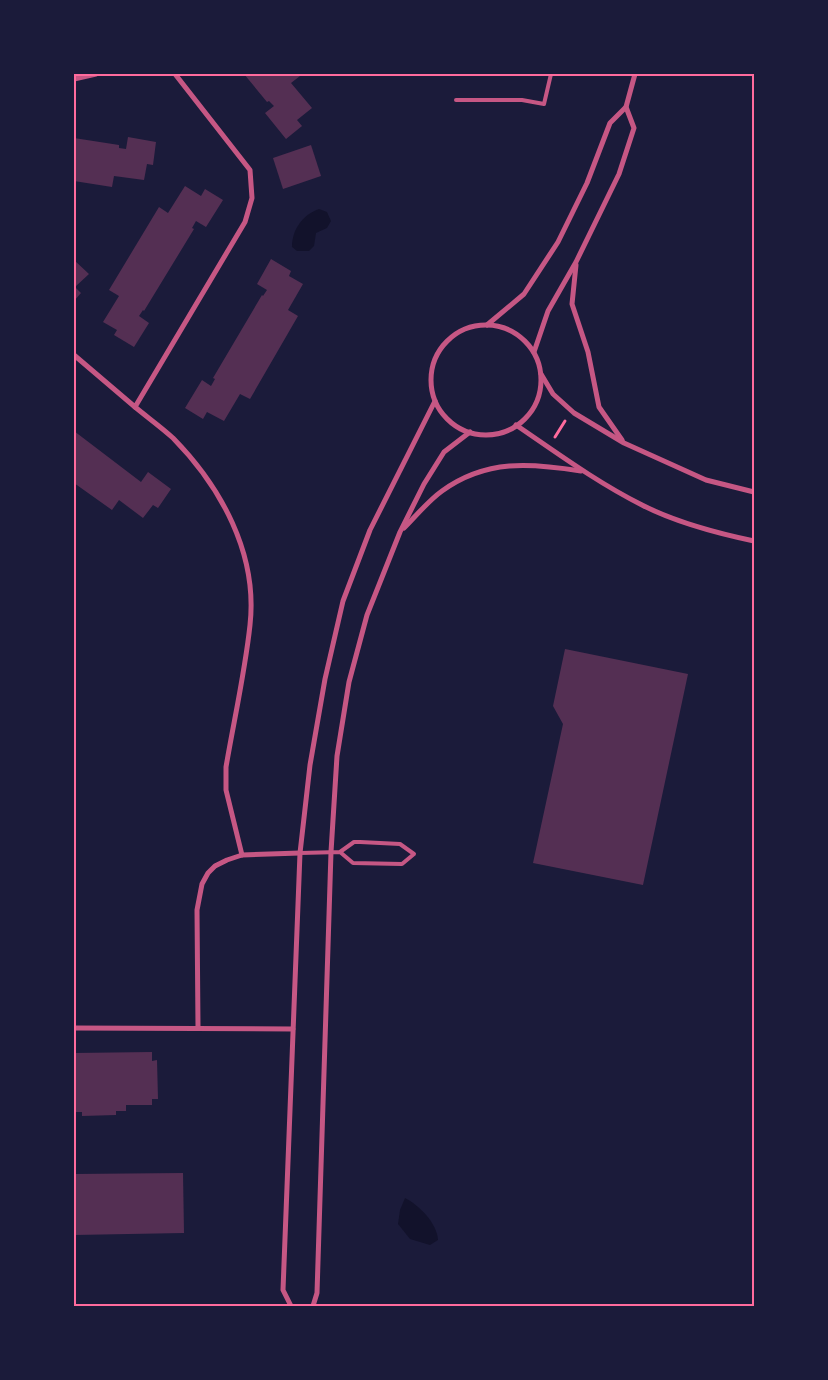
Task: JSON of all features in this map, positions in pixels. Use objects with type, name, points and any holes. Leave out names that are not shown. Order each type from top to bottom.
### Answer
[{"type":"street","points":[[74,79],[96,74]]},
{"type":"street","points":[[135,406],[244,222],[252,198],[250,170],[175,74]]},
{"type":"street","points":[[487,325],[524,294],[558,242],[587,183],[610,122],[626,107],[634,74]]},
{"type":"street","points":[[534,352],[548,311],[576,262],[619,174],[634,128],[626,107]]},
{"type":"street","points":[[576,262],[572,304],[588,352],[599,406],[624,443]]},
{"type":"street","points":[[540,372],[540,387],[536,402],[528,415],[516,425],[502,432],[486,434],[470,432],[455,425],[443,414],[435,400],[431,385],[431,370],[436,355],[457,332],[472,326],[487,325],[506,328],[522,338],[534,352],[540,372],[553,394],[574,412],[624,443],[706,480],[754,492]]},
{"type":"street","points":[[74,355],[173,438],[214,487],[233,523],[246,561],[250,591],[250,624],[226,767],[226,790],[242,855]]},
{"type":"street","points":[[290,1306],[283,1290],[300,853],[310,765],[325,679],[343,602],[370,530],[435,400]]},
{"type":"street","points":[[516,425],[583,471],[643,506],[709,531],[754,541]]},
{"type":"street","points":[[313,1306],[317,1293],[331,852],[337,756],[349,682],[367,615],[400,532],[424,484],[444,452],[470,432]]},
{"type":"street","points":[[400,532],[441,492],[466,476],[503,466],[539,464],[583,471]]},
{"type":"street","points":[[198,1027],[198,896],[205,879],[215,866],[242,855],[300,853]]},
{"type":"street","points":[[74,1028],[198,1027],[293,1029]]},
{"type":"lane","points":[[456,100],[522,100],[544,104],[551,74]]},
{"type":"lane","points":[[300,853],[340,852],[354,842],[360,842],[400,844],[414,854],[402,864],[353,862],[340,852]]},
{"type":"path","points":[[555,437],[567,419]]},
{"type":"shaded area","points":[[319,209],[327,212],[331,221],[327,228],[316,233],[314,246],[309,251],[297,251],[292,247],[296,229],[303,219]]},
{"type":"shaded area","points":[[405,1198],[416,1205],[431,1221],[438,1240],[430,1245],[410,1239],[398,1224],[400,1210]]},
{"type":"building","points":[[244,74],[298,74],[300,76],[291,83],[312,108],[297,120],[302,126],[286,139],[265,113],[274,106],[269,101],[267,102]]},
{"type":"building","points":[[128,137],[156,142],[153,165],[147,164],[144,180],[114,176],[112,187],[74,181],[74,138],[119,145],[119,148],[126,149]]},
{"type":"building","points":[[311,145],[321,176],[283,189],[273,158]]},
{"type":"building","points":[[185,186],[201,196],[205,189],[223,200],[206,227],[196,221],[192,228],[194,229],[144,311],[139,316],[149,323],[134,347],[114,335],[117,330],[103,322],[119,296],[109,290],[159,207],[168,213]]},
{"type":"building","points":[[271,259],[291,271],[289,276],[303,284],[288,310],[298,316],[250,399],[240,394],[224,421],[207,412],[203,419],[185,408],[202,380],[211,386],[215,379],[213,378],[262,295],[267,290],[257,284]]},
{"type":"building","points":[[74,260],[89,274],[75,287],[81,293],[74,301]]},
{"type":"building","points":[[74,431],[141,482],[148,472],[171,489],[158,508],[153,505],[143,518],[119,500],[112,510],[74,483]]},
{"type":"building","points":[[565,649],[688,674],[643,885],[533,863],[563,724],[553,706]]},
{"type":"building","points":[[152,1052],[152,1061],[157,1060],[158,1099],[152,1099],[152,1105],[126,1105],[126,1111],[116,1111],[116,1115],[82,1116],[82,1112],[74,1112],[74,1053]]},
{"type":"building","points":[[183,1173],[184,1233],[74,1235],[74,1174]]}]
